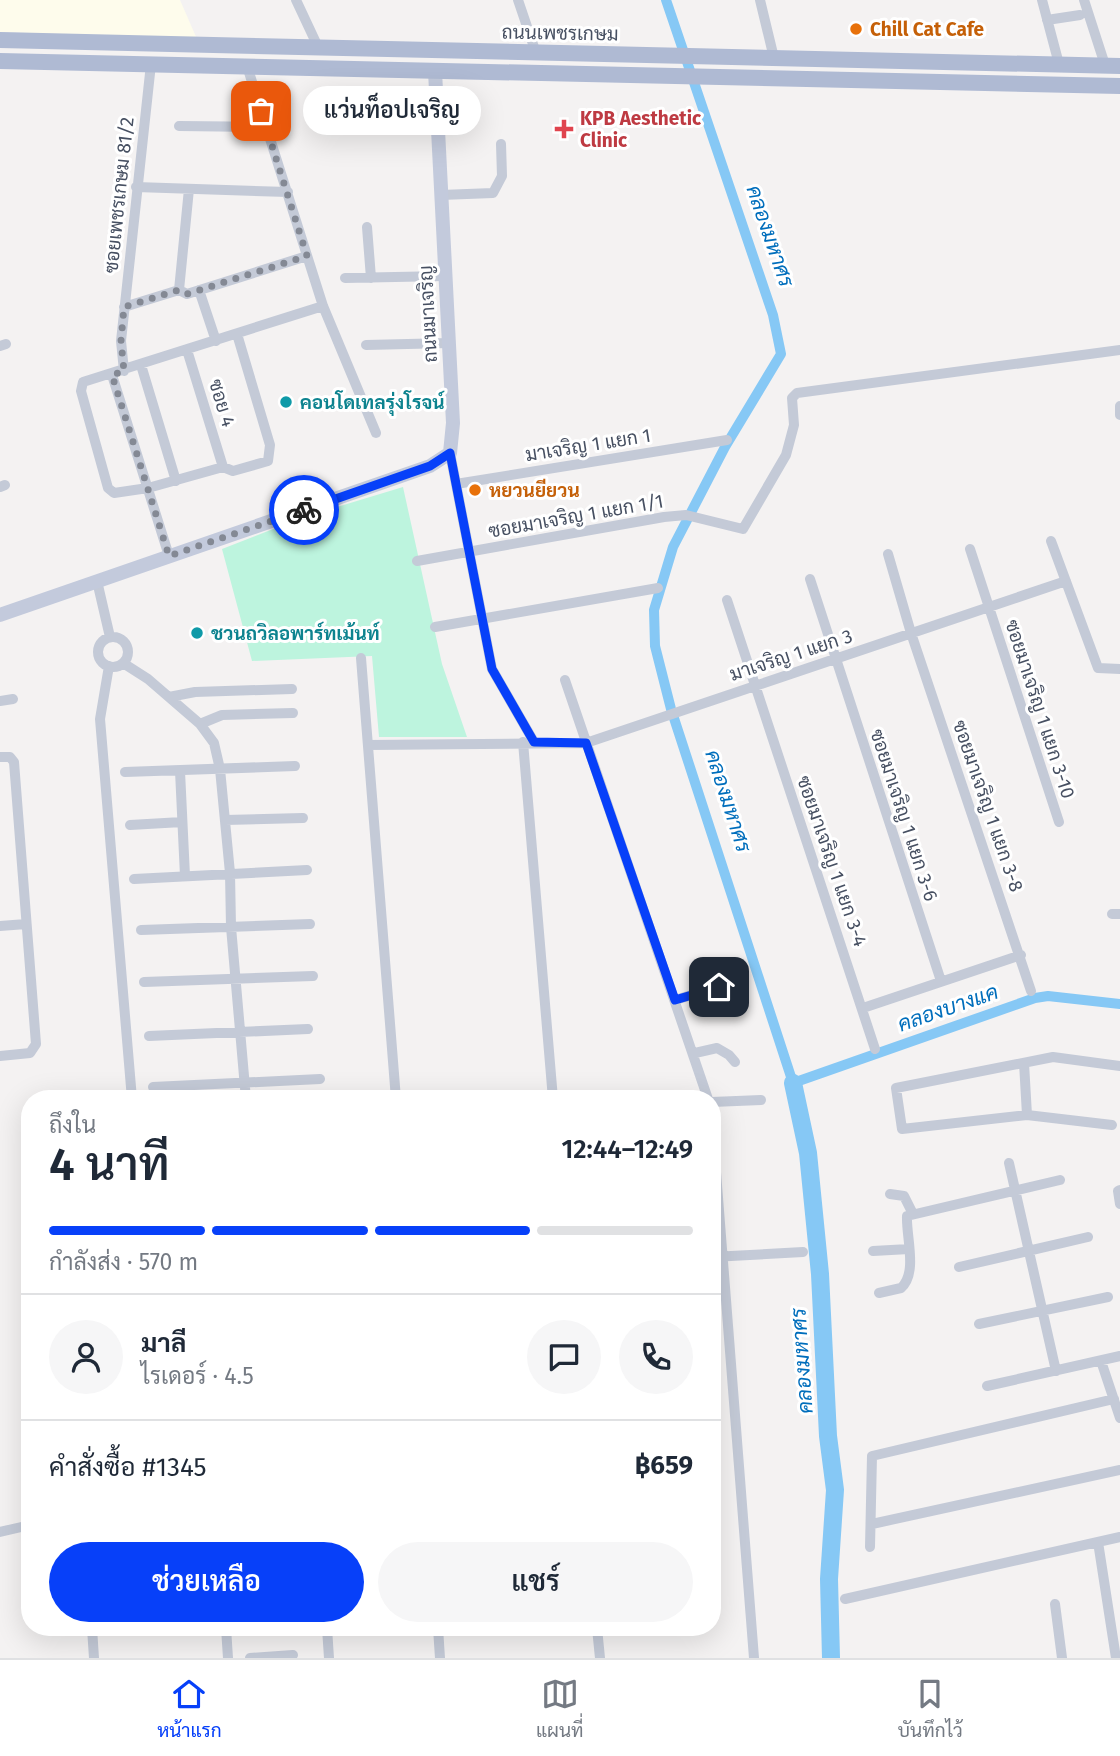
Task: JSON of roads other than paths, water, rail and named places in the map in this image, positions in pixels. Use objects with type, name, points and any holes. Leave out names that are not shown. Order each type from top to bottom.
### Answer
[{"type":"main road","name":"ถนนเพชรเกษม","points":[[0,40],[1112,66]]},
{"type":"main road","points":[[435,52],[435,71]]},
{"type":"main road","points":[[0,61],[1113,86],[1112,66]]},
{"type":"main road","name":"ถนนมาเจริญ","points":[[435,71],[453,424],[450,453]]},
{"type":"main road","points":[[0,615],[430,466],[450,453]]},
{"type":"street","points":[[296,0],[319,49]]},
{"type":"street","points":[[518,0],[536,53]]},
{"type":"street","points":[[760,0],[774,58]]},
{"type":"street","points":[[1042,0],[1059,64]]},
{"type":"street","points":[[1084,0],[1112,66]]},
{"type":"street","points":[[1047,20],[1080,15]]},
{"type":"street","name":"ซอยเพชรเกษม 81/2","points":[[124,371],[121,341],[151,64]]},
{"type":"street","points":[[247,66],[323,306],[376,433]]},
{"type":"street","points":[[179,126],[267,127]]},
{"type":"street","points":[[441,195],[493,193],[502,176],[501,144]]},
{"type":"street","points":[[136,187],[288,192]]},
{"type":"street","points":[[179,290],[189,188]]},
{"type":"street","points":[[367,227],[371,278]]},
{"type":"street","points":[[124,307],[179,290],[187,294],[307,256]]},
{"type":"street","points":[[345,278],[445,276]]},
{"type":"street","points":[[199,290],[216,341]]},
{"type":"street","points":[[237,334],[271,445],[270,457],[264,464],[233,471],[223,467],[148,488],[114,494],[108,488],[80,386],[141,365],[323,306]]},
{"type":"street","points":[[366,345],[449,343]]},
{"type":"street","name":"ซอย 4","points":[[187,351],[223,467]]},
{"type":"street","name":"ซอยมาเจริญ 1 แยก 1/1","points":[[417,561],[664,517],[688,516],[737,529],[747,525],[786,455],[794,425],[792,398],[797,393],[1120,351]]},
{"type":"street","points":[[141,365],[176,481]]},
{"type":"street","points":[[112,375],[169,556]]},
{"type":"street","points":[[1120,406],[1120,415]]},
{"type":"street","name":"มาเจริญ 1 แยก 1","points":[[456,484],[727,440]]},
{"type":"street","points":[[450,453],[492,669],[534,742]]},
{"type":"street","points":[[1051,541],[1098,668],[1120,668]]},
{"type":"street","name":"ซอยมาเจริญ 1 แยก 3-10","points":[[970,549],[1059,822]]},
{"type":"street","name":"ซอยมาเจริญ 1 แยก 3-8","points":[[888,554],[911,633],[1031,990]]},
{"type":"street","name":"ซอยมาเจริญ 1 แยก 3-6","points":[[810,579],[834,660],[942,982]]},
{"type":"street","points":[[97,580],[110,637]]},
{"type":"street","name":"มาเจริญ 1 แยก 3","points":[[368,745],[586,743],[1066,582]]},
{"type":"street","points":[[435,627],[658,588]]},
{"type":"street","name":"ซอยมาเจริญ 1 แยก 3-4","points":[[727,600],[875,1049]]},
{"type":"street","points":[[123,663],[128,654],[127,645],[119,638],[110,637],[102,642],[98,651],[101,660],[109,666],[123,663],[200,724],[214,743],[220,769],[230,873],[231,927],[246,1090]]},
{"type":"street","points":[[360,657],[395,1090]]},
{"type":"street","points":[[109,666],[100,719],[131,1090]]},
{"type":"street","points":[[565,680],[707,1090]]},
{"type":"street","points":[[169,697],[195,692],[292,689]]},
{"type":"street","points":[[0,701],[13,699]]},
{"type":"street","points":[[200,724],[222,715],[293,713]]},
{"type":"street","points":[[523,742],[552,1090]]},
{"type":"street","points":[[0,757],[10,757],[14,762],[36,1044],[30,1053],[0,1056]]},
{"type":"street","points":[[125,772],[295,766]]},
{"type":"street","points":[[180,771],[185,876]]},
{"type":"street","points":[[225,820],[303,818]]},
{"type":"street","points":[[130,825],[182,822]]},
{"type":"street","points":[[134,879],[307,870]]},
{"type":"street","points":[[0,926],[26,924]]},
{"type":"street","points":[[141,930],[310,924]]},
{"type":"street","points":[[863,1008],[1021,955]]},
{"type":"street","points":[[144,982],[313,976]]},
{"type":"street","points":[[675,1000],[741,980]]},
{"type":"street","points":[[149,1036],[308,1029]]},
{"type":"street","points":[[695,1053],[721,1049],[734,1062]]},
{"type":"street","points":[[1112,1125],[1027,1115],[902,1129],[895,1095],[896,1088],[902,1085],[1053,1057],[1120,1066]]},
{"type":"street","points":[[1024,1063],[1027,1115]]},
{"type":"street","points":[[153,1087],[320,1079]]},
{"type":"street","points":[[721,1100],[761,1100]]},
{"type":"street","points":[[1009,1163],[1056,1371]]},
{"type":"street","points":[[879,1293],[904,1286],[909,1248],[907,1219],[913,1214],[1060,1180]]},
{"type":"street","points":[[1119,1191],[1120,1205]]},
{"type":"street","points":[[890,1194],[904,1196],[913,1214]]},
{"type":"street","points":[[721,1214],[754,1658]]},
{"type":"street","points":[[959,1267],[1088,1237]]},
{"type":"street","points":[[873,1251],[909,1248]]},
{"type":"street","points":[[721,1256],[803,1252]]},
{"type":"street","points":[[979,1324],[1108,1297]]},
{"type":"street","points":[[987,1386],[1120,1356]]},
{"type":"street","points":[[1101,1361],[1120,1418]]},
{"type":"street","points":[[870,1547],[872,1455],[1114,1399]]},
{"type":"street","points":[[872,1524],[1120,1470]]},
{"type":"street","points":[[0,1532],[21,1527]]},
{"type":"street","points":[[845,1599],[1120,1537]]},
{"type":"street","points":[[1098,1542],[1116,1658]]},
{"type":"street","points":[[1055,1604],[1062,1658]]},
{"type":"street","points":[[93,1636],[94,1658]]},
{"type":"street","points":[[227,1636],[228,1658]]},
{"type":"street","points":[[328,1636],[329,1658]]},
{"type":"street","points":[[439,1636],[440,1658]]},
{"type":"street","points":[[598,1636],[600,1658]]},
{"type":"street","points":[[250,1658],[293,1655]]},
{"type":"waterway","name":"คลองมหาศร","points":[[666,0],[773,315],[781,354],[725,447],[673,547],[654,610],[655,646],[671,709],[793,1083],[1035,998],[1048,996],[1120,1004]]},
{"type":"waterway","name":"คลองมหาศร","points":[[793,1083],[808,1153],[820,1274],[828,1436],[835,1490],[829,1579],[831,1658]]},
{"type":"place","name":"Chill Cat Cafe","points":[[856,29]]},
{"type":"place","name":"แว่นท็อปเจริญ","points":[[261,111]]},
{"type":"place","name":"KPB Aesthetic Clinic","points":[[564,129]]},
{"type":"place","name":"คอนโดเทลรุ่งโรจน์","points":[[286,402]]},
{"type":"place","name":"หยวนยียวน","points":[[475,490]]},
{"type":"place","name":"ชวนถวิลอพาร์ทเม้นท์","points":[[197,633]]},
{"type":"water label","name":"คลองบางแค","points":[[948,1008]]}]
